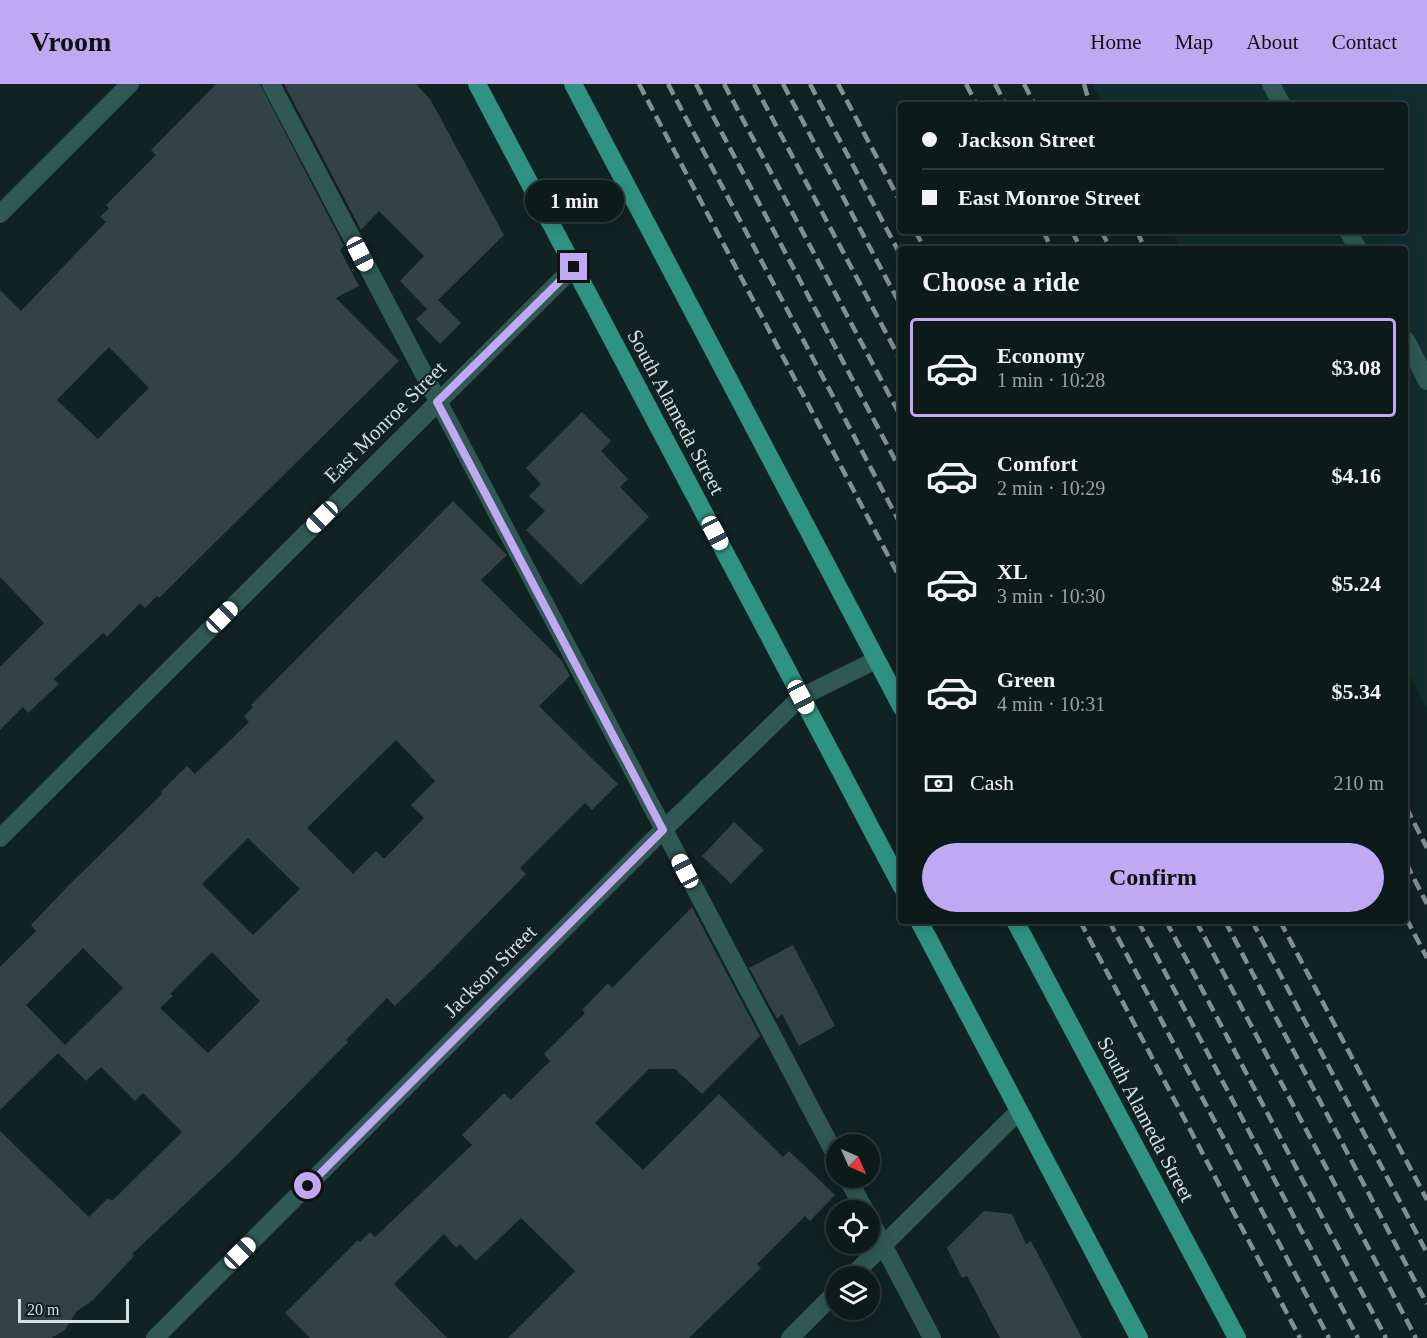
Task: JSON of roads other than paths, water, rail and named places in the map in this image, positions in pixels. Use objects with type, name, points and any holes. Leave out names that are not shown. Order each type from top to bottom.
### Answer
[{"type":"main road","name":"South Alameda Street","points":[[477,84],[898,879]]},
{"type":"main road","points":[[573,84],[898,701]]},
{"type":"main road","points":[[921,924],[1139,1338]]},
{"type":"main road","name":"South Alameda Street","points":[[1017,924],[1237,1338]]},
{"type":"street","points":[[0,214],[130,84]]},
{"type":"street","points":[[271,84],[826,1137]]},
{"type":"street","points":[[1271,84],[1280,102]]},
{"type":"street","name":"East Monroe Street","points":[[0,838],[574,267]]},
{"type":"street","points":[[1408,344],[1427,381]]},
{"type":"street","name":"Jackson Street","points":[[155,1338],[663,830],[801,697],[876,660]]},
{"type":"street","points":[[862,1266],[1020,1111]]},
{"type":"street","points":[[880,1239],[932,1338]]},
{"type":"street","points":[[790,1338],[826,1302]]},
{"type":"railway","points":[[639,84],[898,574]]},
{"type":"railway","points":[[668,84],[898,519]]},
{"type":"railway","points":[[696,84],[898,465]]},
{"type":"railway","points":[[724,84],[898,411]]},
{"type":"railway","points":[[754,84],[898,355]]},
{"type":"railway","points":[[783,84],[898,300]]},
{"type":"railway","points":[[810,84],[898,250]]},
{"type":"railway","points":[[838,84],[898,197]]},
{"type":"railway","points":[[966,84],[975,102]]},
{"type":"railway","points":[[995,84],[1004,102]]},
{"type":"railway","points":[[1024,84],[1033,102]]},
{"type":"railway","points":[[1084,84],[1089,102]]},
{"type":"railway","points":[[917,234],[923,246]]},
{"type":"railway","points":[[1044,234],[1050,246]]},
{"type":"railway","points":[[1074,234],[1080,246]]},
{"type":"railway","points":[[1103,234],[1109,246]]},
{"type":"railway","points":[[1138,234],[1144,246]]},
{"type":"railway","points":[[1408,811],[1427,848]]},
{"type":"railway","points":[[1408,867],[1427,904]]},
{"type":"railway","points":[[1408,922],[1427,958]]},
{"type":"railway","points":[[1082,924],[1300,1338]]},
{"type":"railway","points":[[1111,924],[1329,1338]]},
{"type":"railway","points":[[1140,924],[1358,1338]]},
{"type":"railway","points":[[1168,924],[1386,1338]]},
{"type":"railway","points":[[1198,924],[1416,1338]]},
{"type":"railway","points":[[1227,924],[1427,1304]]},
{"type":"railway","points":[[1254,924],[1427,1253]]},
{"type":"railway","points":[[1282,924],[1427,1200]]}]
